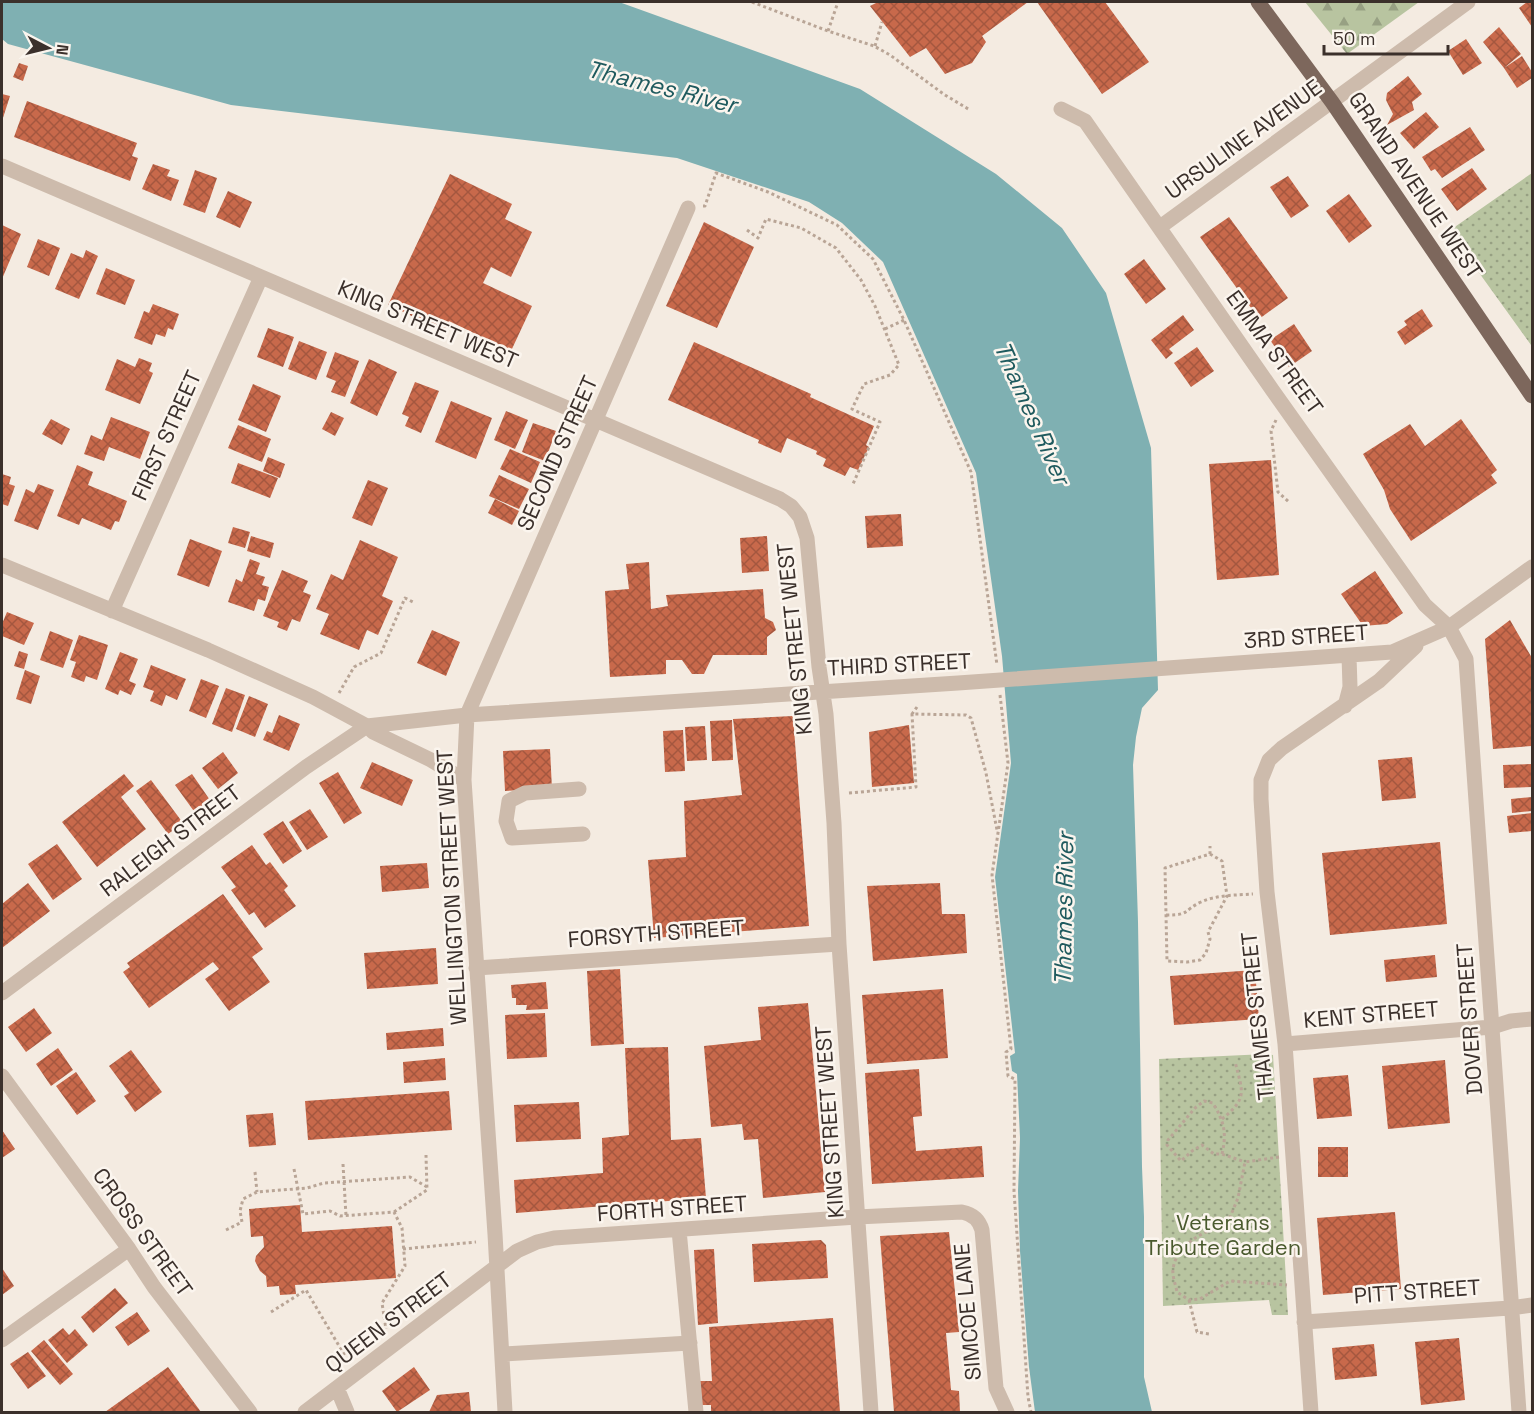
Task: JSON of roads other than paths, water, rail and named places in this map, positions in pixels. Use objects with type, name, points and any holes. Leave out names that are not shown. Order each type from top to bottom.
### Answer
[{"type":"main road","name":"GRAND AVENUE WEST","points":[[1258,2],[1332,102],[1533,396]]},
{"type":"street","name":"URSULINE AVENUE","points":[[1160,227],[1468,2]]},
{"type":"street","name":"EMMA STREET","points":[[1061,109],[1085,121],[1425,605],[1449,627]]},
{"type":"street","name":"KING STREET WEST","points":[[2,166],[791,506],[800,517],[807,538],[826,714],[839,945],[871,1413]]},
{"type":"street","name":"SECOND STREET","points":[[467,715],[688,208]]},
{"type":"street","name":"FIRST STREET","points":[[112,611],[261,277]]},
{"type":"street","points":[[2,565],[208,650],[313,697],[464,780]]},
{"type":"street","points":[[1422,640],[1449,627],[1533,567]]},
{"type":"street","name":"DOVER STREET","points":[[1449,627],[1466,659],[1519,1413]]},
{"type":"street","name":"3RD STREET","points":[[1190,667],[1392,652],[1422,640]]},
{"type":"street","name":"THAMES STREET","points":[[1311,1413],[1284,1044],[1267,892],[1261,780],[1269,760],[1282,748],[1379,681],[1422,640]]},
{"type":"street","points":[[1345,706],[1350,687],[1349,656]]},
{"type":"street","name":"THIRD STREET","points":[[467,715],[1190,667]]},
{"type":"street","name":"WELLINGTON STREET WEST","points":[[367,726],[467,715],[464,780],[505,1413]]},
{"type":"street","name":"RALEIGH STREET","points":[[2,993],[306,767],[367,726]]},
{"type":"street","points":[[579,789],[525,793],[510,801],[506,821],[512,838],[583,834]]},
{"type":"street","name":"FORSYTH STREET","points":[[476,968],[839,945]]},
{"type":"street","name":"KENT STREET","points":[[1284,1044],[1492,1027],[1511,1021],[1533,1019]]},
{"type":"street","name":"CROSS STREET","points":[[2,1076],[129,1249],[153,1287],[250,1413]]},
{"type":"street","name":"SIMCOE LANE","points":[[858,1217],[962,1212],[977,1219],[982,1230],[996,1388],[1007,1413]]},
{"type":"street","name":"FORTH STREET","points":[[497,1268],[518,1251],[537,1242],[554,1238],[858,1217]]},
{"type":"street","points":[[679,1230],[696,1413]]},
{"type":"street","points":[[2,1340],[129,1249]]},
{"type":"street","name":"QUEEN STREET","points":[[305,1413],[497,1268]]},
{"type":"street","name":"PITT STREET","points":[[1305,1322],[1533,1305]]},
{"type":"street","points":[[502,1354],[690,1343]]},
{"type":"street","points":[[337,1388],[347,1413]]},
{"type":"water","name":"Thames River","points":[[2,2],[619,2],[860,89],[996,174],[1062,228],[1106,293],[1151,448],[1158,690],[1142,708],[1133,765],[1144,1217],[1144,1377],[1152,1412],[1035,1412],[1020,1251],[1018,1191],[1020,1138],[1017,1074],[1012,1071],[1010,1056],[1015,1053],[995,877],[1011,763],[1002,656],[976,473],[883,262],[842,223],[809,202],[677,158],[231,105],[8,44],[2,39]]},
{"type":"park label","name":"Veterans Tribute Garden","points":[[1223,1234]]}]
